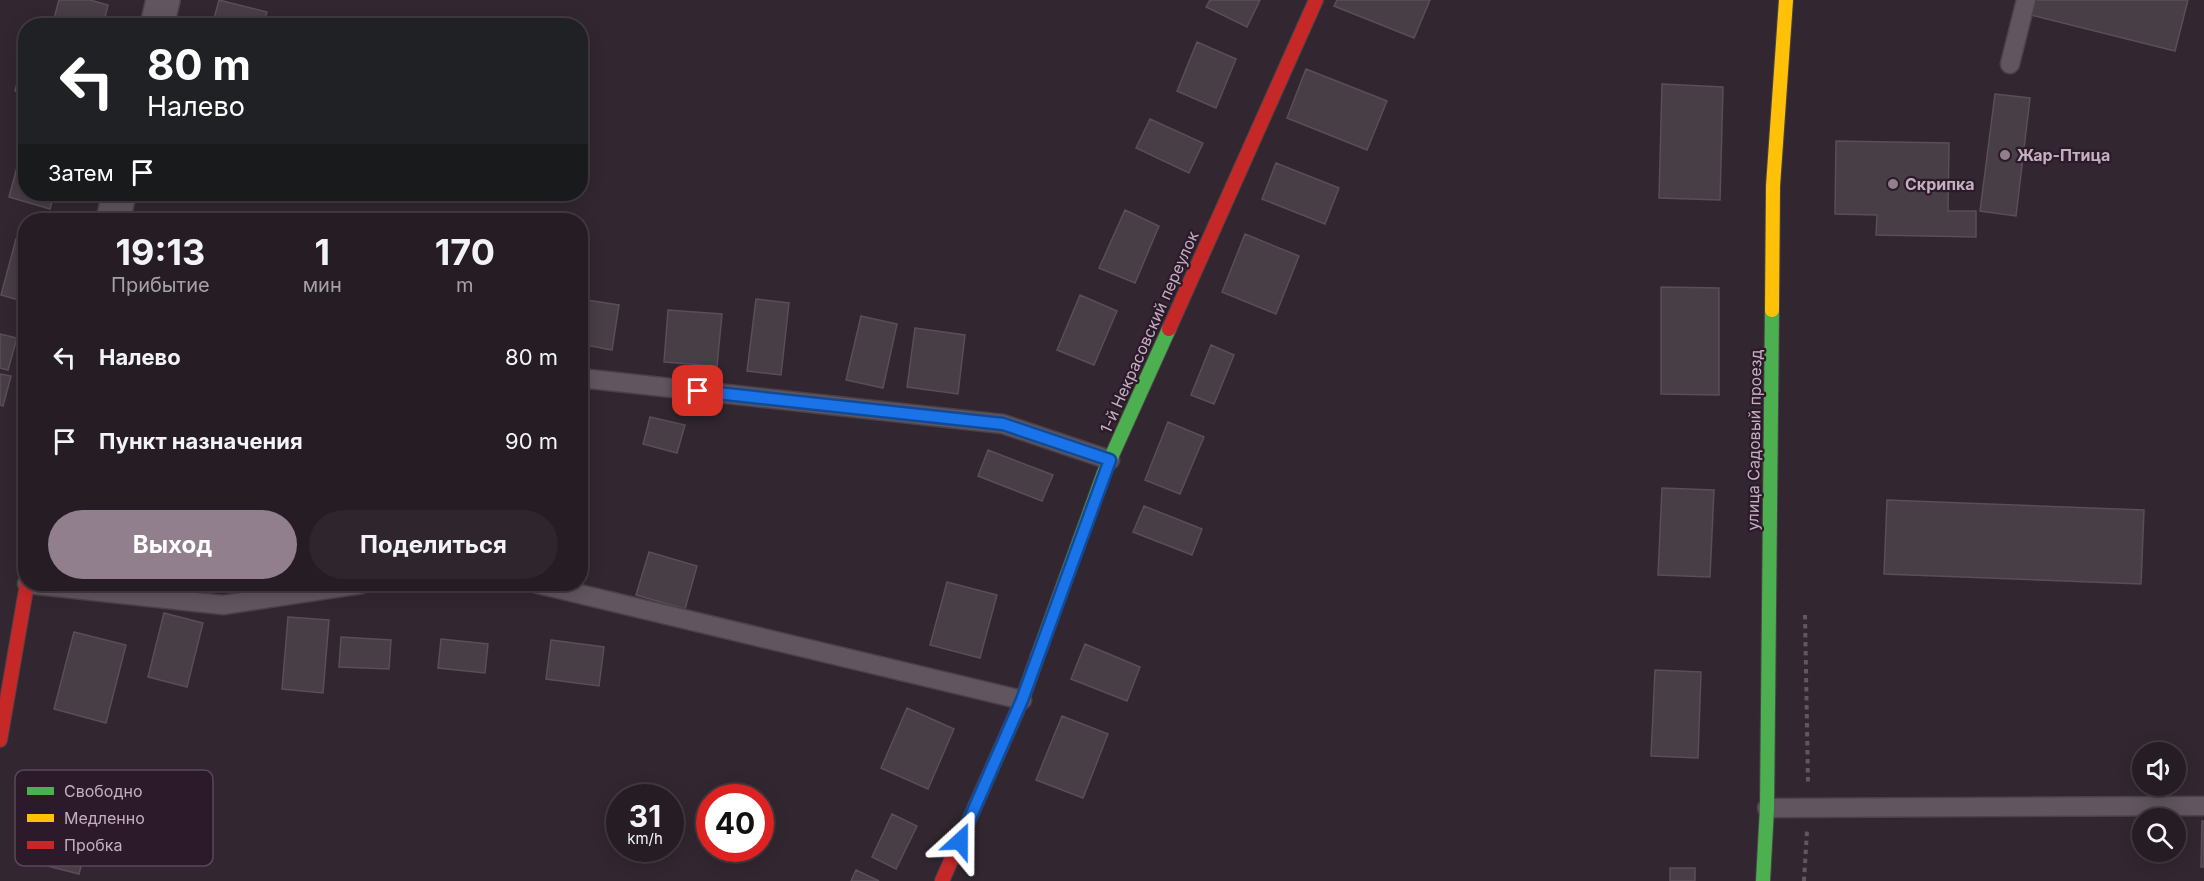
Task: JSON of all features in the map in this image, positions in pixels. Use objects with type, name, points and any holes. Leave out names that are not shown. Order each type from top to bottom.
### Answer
[{"type":"street","points":[[159,18],[163,0]]},
{"type":"street","name":"1-й Некрасовский переулок","points":[[942,881],[1022,700],[1110,460],[1316,0]]},
{"type":"street","name":"улица Садовый проезд","points":[[1763,881],[1767,808],[1773,186],[1785,0]]},
{"type":"street","points":[[0,740],[26,591]]},
{"type":"lane","points":[[2010,64],[2026,0]]},
{"type":"lane","points":[[588,379],[1003,424],[1110,460]]},
{"type":"lane","points":[[92,591],[223,605],[316,591]]},
{"type":"lane","points":[[567,591],[1022,700]]},
{"type":"lane","points":[[1767,808],[2204,806]]},
{"type":"building","points":[[59,0],[90,0],[108,5],[105,18],[54,18]]},
{"type":"building","points":[[219,0],[267,12],[265,18],[214,18]]},
{"type":"building","points":[[1210,0],[1260,0],[1247,27],[1206,7]]},
{"type":"building","points":[[1337,0],[1430,0],[1414,38],[1334,6]]},
{"type":"building","points":[[2035,0],[2188,0],[2175,51],[2031,15]]},
{"type":"building","points":[[1197,42],[1236,59],[1216,108],[1177,91]]},
{"type":"building","points":[[1306,69],[1387,101],[1367,150],[1287,118]]},
{"type":"building","points":[[1662,84],[1723,87],[1720,200],[1659,198]]},
{"type":"building","name":"Жар-Птица","points":[[1995,94],[2030,98],[2016,216],[1980,211]]},
{"type":"building","points":[[1150,119],[1203,143],[1189,173],[1136,148]]},
{"type":"building","points":[[1836,141],[1949,143],[1948,211],[1976,211],[1976,237],[1876,235],[1877,215],[1835,214]]},
{"type":"building","points":[[18,163],[18,200],[9,197]]},
{"type":"building","points":[[1276,163],[1339,188],[1325,224],[1262,199]]},
{"type":"building","points":[[23,201],[52,201],[50,209]]},
{"type":"building","points":[[1125,210],[1159,226],[1135,283],[1099,268]]},
{"type":"building","points":[[1245,234],[1299,256],[1276,314],[1222,292]]},
{"type":"building","points":[[16,239],[18,240],[18,300],[1,295]]},
{"type":"building","points":[[1661,287],[1719,288],[1719,395],[1661,394]]},
{"type":"building","points":[[1080,295],[1117,311],[1094,365],[1057,350]]},
{"type":"building","points":[[756,299],[789,303],[781,375],[747,371]]},
{"type":"building","points":[[588,300],[619,305],[612,350],[588,346]]},
{"type":"building","points":[[668,310],[722,314],[717,366],[664,362]]},
{"type":"building","points":[[861,316],[897,324],[883,388],[846,380]]},
{"type":"building","points":[[915,328],[965,335],[958,394],[907,387]]},
{"type":"building","points":[[0,334],[17,338],[8,370],[0,368]]},
{"type":"building","points":[[1211,345],[1234,355],[1214,404],[1191,395]]},
{"type":"building","points":[[0,374],[11,376],[3,406],[0,405]]},
{"type":"building","points":[[650,417],[685,425],[677,453],[643,444]]},
{"type":"building","points":[[1168,422],[1204,437],[1180,494],[1145,480]]},
{"type":"building","points":[[988,450],[1053,475],[1042,501],[978,476]]},
{"type":"building","points":[[1662,488],[1714,490],[1710,577],[1658,575]]},
{"type":"building","points":[[1887,500],[2144,510],[2141,584],[1884,574]]},
{"type":"building","points":[[1144,506],[1202,529],[1192,555],[1133,532]]},
{"type":"building","points":[[649,552],[697,566],[685,609],[636,595]]},
{"type":"building","points":[[947,582],[997,595],[980,658],[930,645]]},
{"type":"building","points":[[164,613],[203,623],[187,687],[148,677]]},
{"type":"building","points":[[288,617],[329,620],[323,693],[282,689]]},
{"type":"building","points":[[74,632],[126,645],[106,723],[54,709]]},
{"type":"building","points":[[341,637],[391,640],[389,669],[339,667]]},
{"type":"building","points":[[441,639],[488,644],[485,673],[438,668]]},
{"type":"building","points":[[551,640],[604,647],[599,686],[546,679]]},
{"type":"building","points":[[1085,644],[1140,667],[1127,701],[1071,679]]},
{"type":"building","points":[[1655,670],[1701,672],[1698,758],[1651,756]]},
{"type":"building","points":[[907,708],[954,729],[928,789],[881,768]]},
{"type":"building","points":[[1062,716],[1108,734],[1083,798],[1036,780]]},
{"type":"building","points":[[892,814],[917,826],[896,869],[872,857]]},
{"type":"building","points":[[2202,821],[2204,821],[2204,867],[2201,867]]},
{"type":"building","points":[[48,866],[81,866],[79,874]]},
{"type":"building","points":[[1670,868],[1695,868],[1695,881],[1670,881]]},
{"type":"building","points":[[856,870],[879,881],[851,881]]},
{"type":"traffic: fast","points":[[1763,881],[1767,808],[1772,310]]},
{"type":"traffic: fast","points":[[1037,658],[1104,473],[1169,329]]},
{"type":"traffic: slow","points":[[1772,310],[1773,186],[1786,0]]},
{"type":"traffic: jam","points":[[1169,329],[1316,0]]},
{"type":"traffic: jam","points":[[0,740],[26,591]]},
{"type":"traffic: jam","points":[[942,881],[1022,700],[1037,658]]},
{"type":"place","name":"Жар-Птица","points":[[2005,155]]},
{"type":"place","name":"Скрипка","points":[[1893,184]]},
{"type":"route","points":[[698,391],[1003,424],[1110,460],[1022,700],[960,841]]}]
